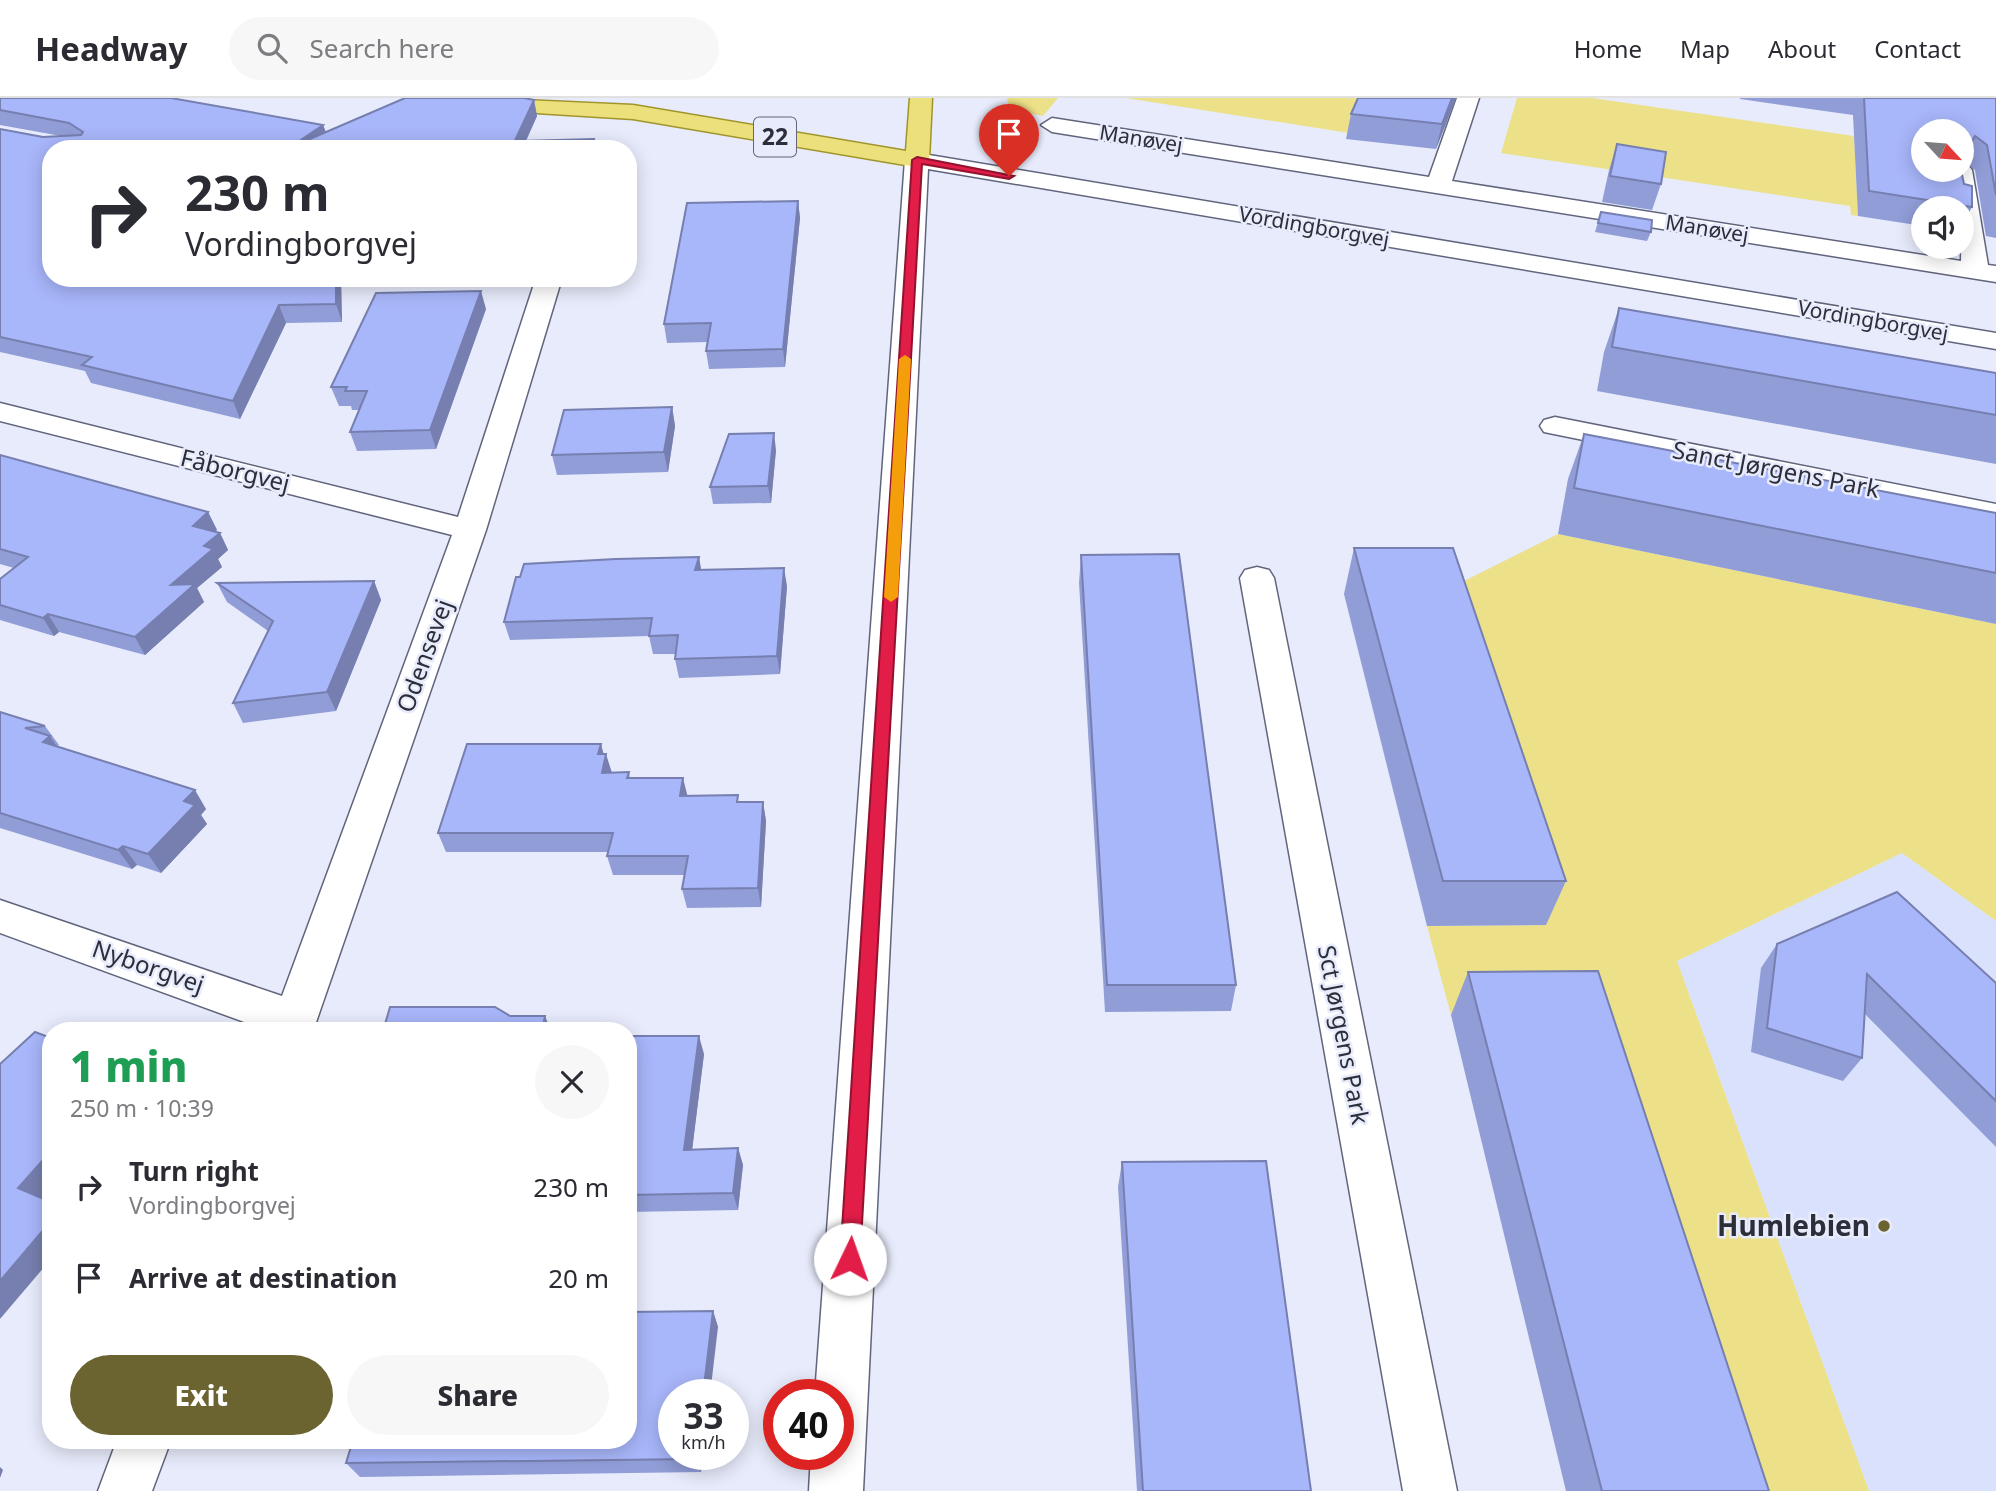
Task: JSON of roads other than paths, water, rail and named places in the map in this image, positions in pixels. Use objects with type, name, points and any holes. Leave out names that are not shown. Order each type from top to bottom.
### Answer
[{"type":"main road","name":"Vordingborgvej","points":[[490,98],[536,106],[632,112],[917,160]]},
{"type":"main road","name":"Vordingborgvej","points":[[589,98],[632,112]]},
{"type":"main road","points":[[917,160],[921,98]]},
{"type":"street","points":[[1437,186],[1468,98]]},
{"type":"street","name":"Manøvej","points":[[1052,125],[1986,273],[1962,182]]},
{"type":"street","name":"Vordingborgvej","points":[[917,160],[1996,341]]},
{"type":"street","points":[[843,1379],[917,160]]},
{"type":"street","name":"Odensevej","points":[[294,1022],[470,530],[546,287]]},
{"type":"street","name":"Fåborgvej","points":[[0,412],[470,530]]},
{"type":"street","name":"Sanct Jørgens Park","points":[[1555,426],[1996,513]]},
{"type":"street","name":"Sct Jørgens Park","points":[[1257,578],[1430,1491]]},
{"type":"street","name":"Nyborgvej","points":[[0,916],[285,1022]]},
{"type":"street","points":[[125,1491],[141,1449]]},
{"type":"street","points":[[836,1491],[837,1470]]},
{"type":"place","name":"Humlebien","points":[[1884,1226]]}]
